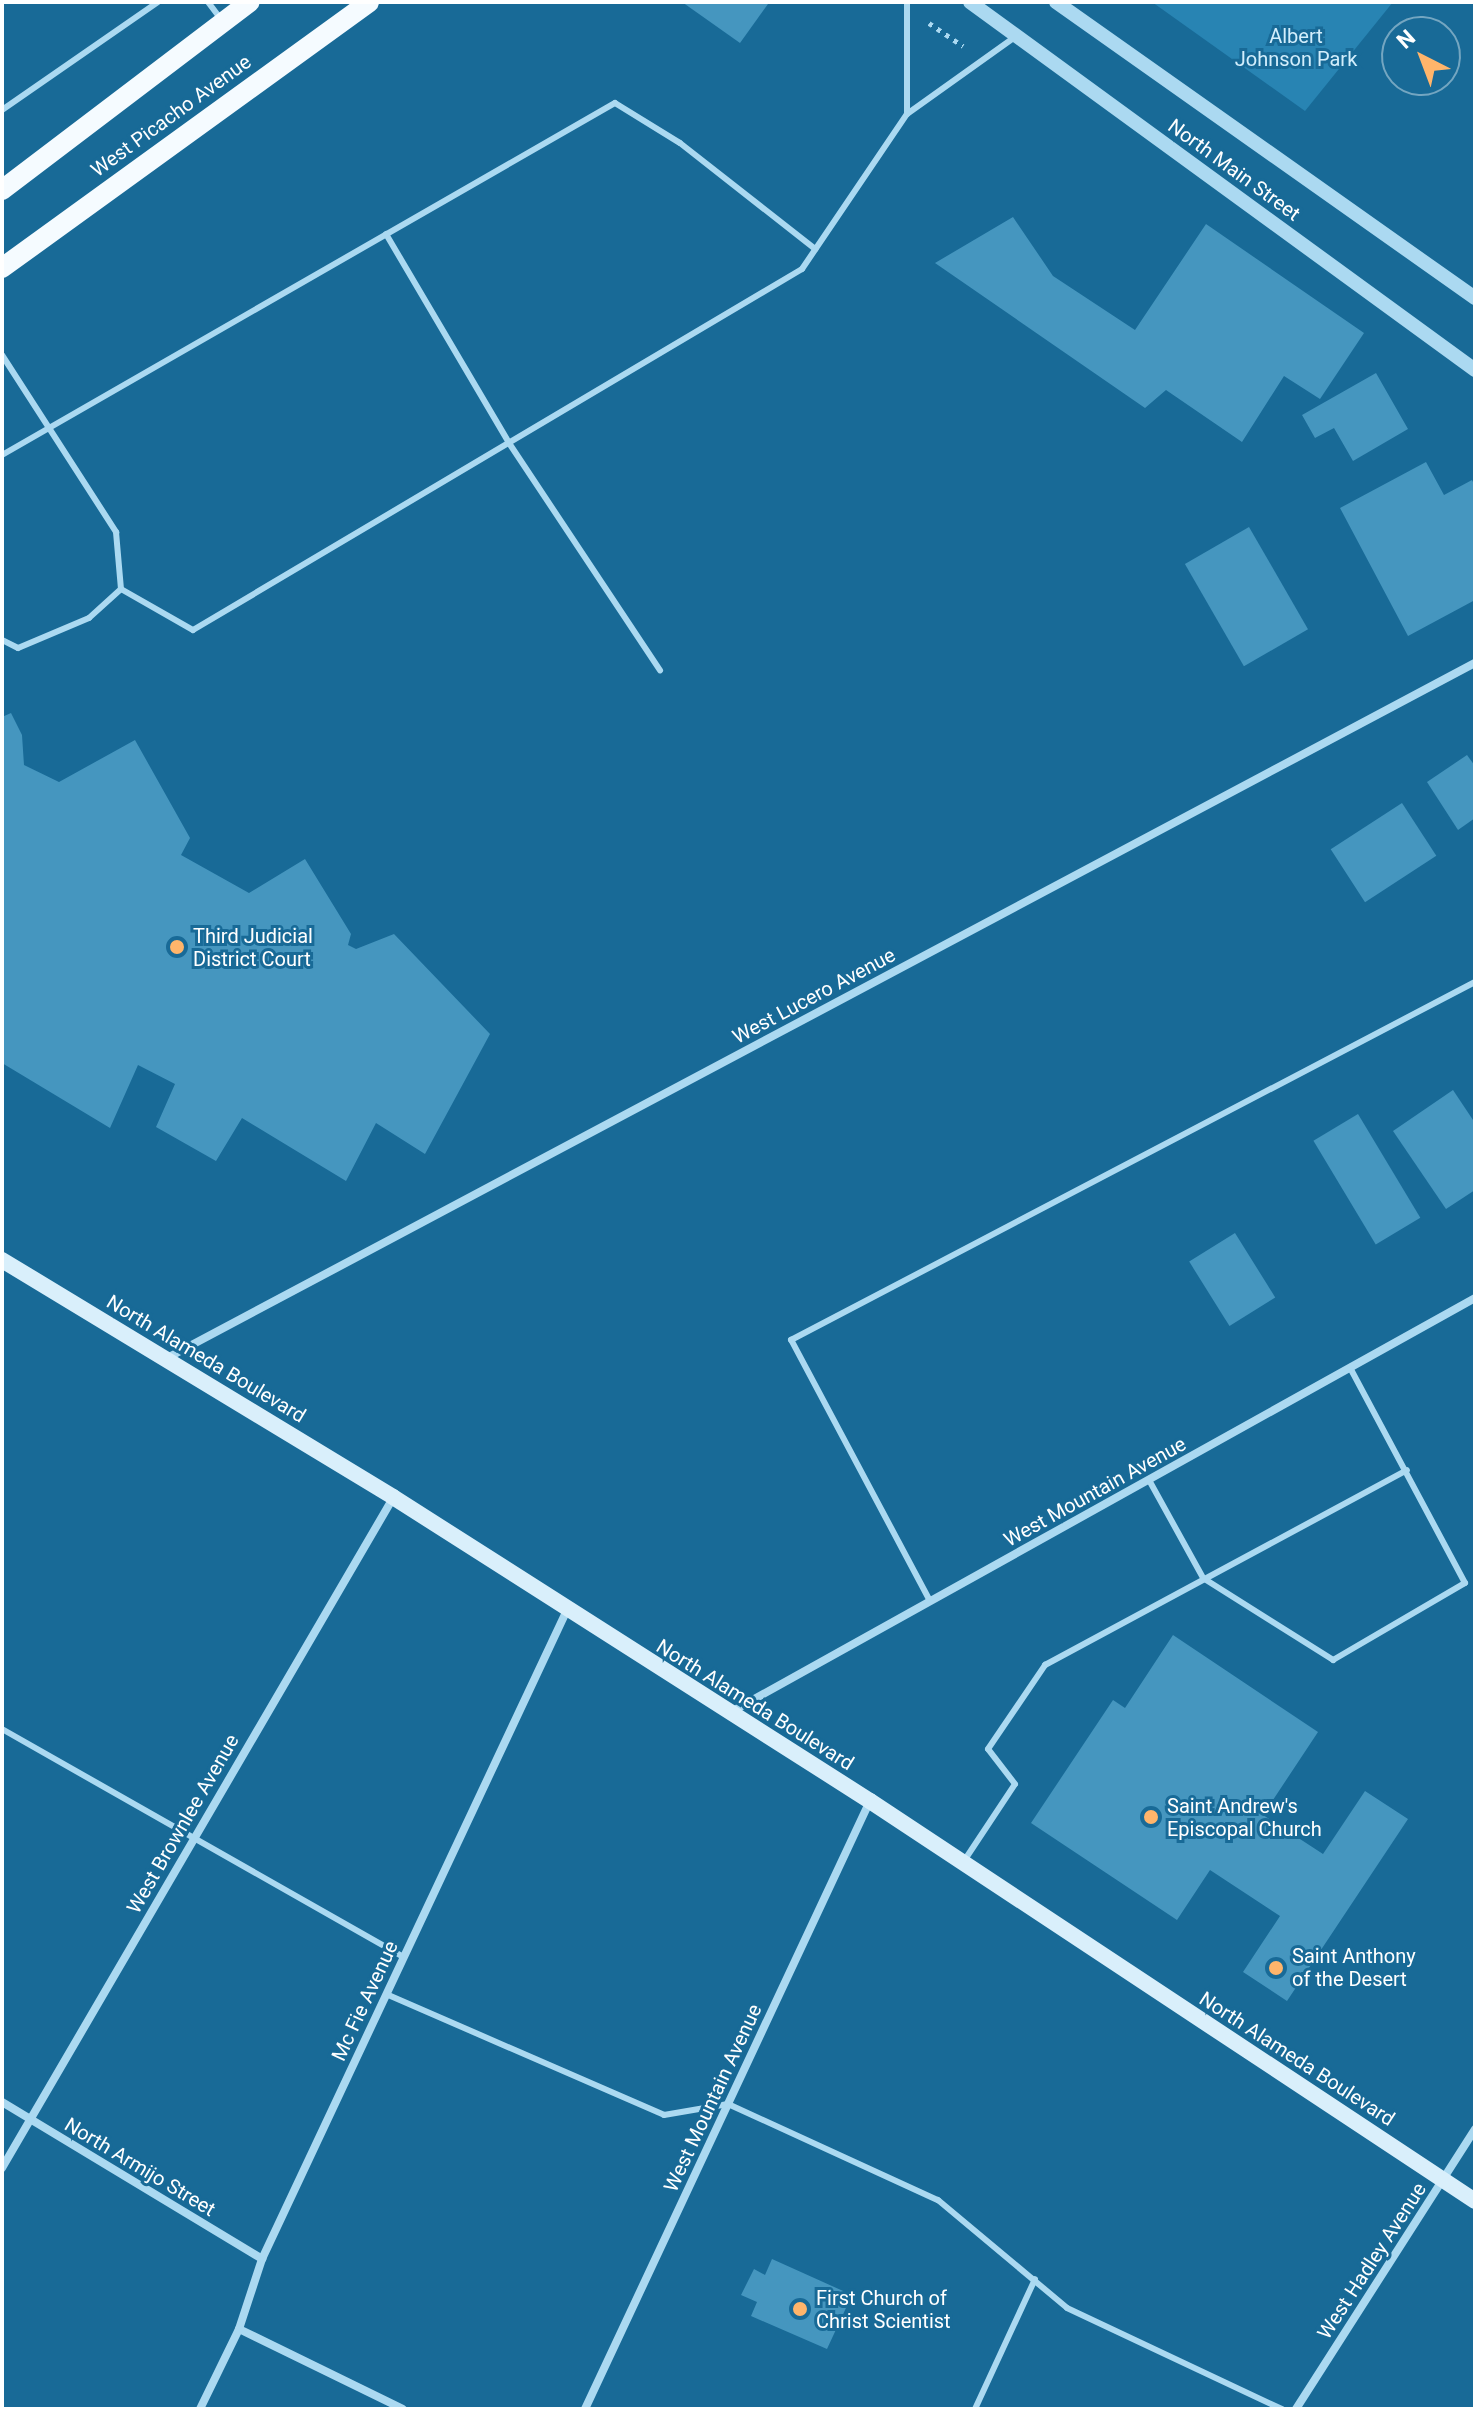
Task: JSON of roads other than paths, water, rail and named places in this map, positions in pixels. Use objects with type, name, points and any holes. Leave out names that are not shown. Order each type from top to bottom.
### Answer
[{"type":"main road","name":"West Picacho Avenue","points":[[2,190],[250,2]]},
{"type":"main road","name":"West Picacho Avenue","points":[[2,268],[369,2]]},
{"type":"main road","name":"North Alameda Boulevard","points":[[2,1260],[169,1357],[870,1801],[1475,2201]]},
{"type":"street","name":"North Main Street","points":[[970,2],[1475,370]]},
{"type":"street","name":"North Main Street","points":[[1056,2],[1475,298]]},
{"type":"street","name":"West Lucero Avenue","points":[[169,1357],[1475,663]]},
{"type":"street","name":"West Mountain Avenue","points":[[730,1712],[1475,1298]]},
{"type":"street","name":"West Brownlee Avenue","points":[[2,2168],[393,1497]]},
{"type":"street","name":"Mc Fie Avenue","points":[[200,2409],[239,2329],[262,2259],[567,1610]]},
{"type":"street","name":"West Mountain Avenue","points":[[585,2409],[870,1801]]},
{"type":"street","name":"North Armijo Street","points":[[2,2102],[262,2259]]},
{"type":"street","name":"West Hadley Avenue","points":[[1296,2409],[1475,2129]]},
{"type":"street","points":[[239,2329],[403,2409]]},
{"type":"lane","points":[[2,110],[158,2]]},
{"type":"lane","points":[[208,2],[223,22]]},
{"type":"lane","points":[[907,2],[907,114]]},
{"type":"lane","points":[[121,589],[193,630],[802,269],[907,114],[1017,36]]},
{"type":"lane","points":[[2,455],[615,103],[680,143],[815,249]]},
{"type":"lane","points":[[386,234],[509,443],[660,670]]},
{"type":"lane","points":[[2,355],[116,532],[121,589]]},
{"type":"lane","points":[[2,640],[18,648],[89,618],[121,589]]},
{"type":"lane","points":[[930,1601],[791,1340],[1475,982]]},
{"type":"lane","points":[[1149,1480],[1203,1578],[1333,1660],[1465,1583],[1350,1368]]},
{"type":"lane","points":[[963,1863],[1015,1784],[988,1749],[1045,1665],[1407,1470]]},
{"type":"lane","points":[[2,1729],[192,1841],[403,1957]]},
{"type":"lane","points":[[386,1994],[664,2115],[728,2104],[938,2200],[1067,2308],[1282,2409]]},
{"type":"lane","points":[[975,2409],[1035,2279]]},
{"type":"place","name":"Third Judicial District Court","points":[[177,947]]},
{"type":"place","name":"Saint Andrew's Episcopal Church","points":[[1151,1817]]},
{"type":"place","name":"Saint Anthony of the Desert","points":[[1276,1968]]},
{"type":"place","name":"First Church of Christ Scientist","points":[[800,2309]]},
{"type":"park label","name":"Albert Johnson Park","points":[[1296,48]]}]
